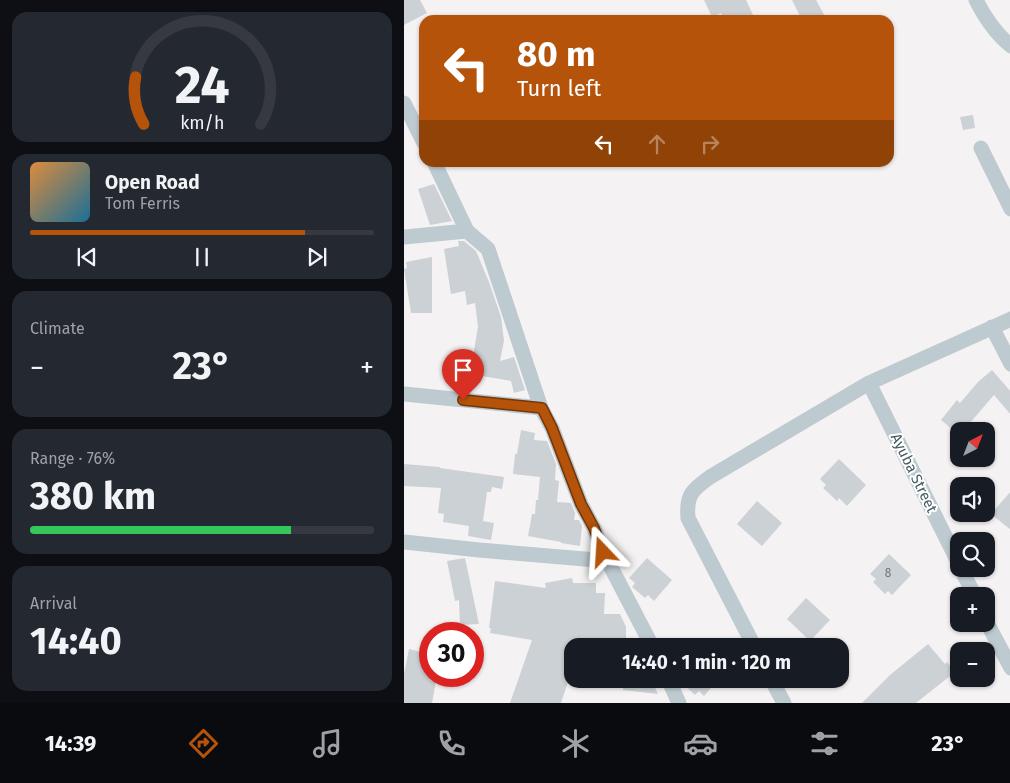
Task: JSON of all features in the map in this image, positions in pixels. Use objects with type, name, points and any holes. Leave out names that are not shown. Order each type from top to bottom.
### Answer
[{"type":"street","points":[[976,0],[984,17],[1000,38],[1010,46]]},
{"type":"street","points":[[404,103],[419,133]]},
{"type":"street","points":[[981,148],[1010,209]]},
{"type":"street","points":[[436,167],[467,231],[488,249],[542,408],[552,428],[581,504],[648,638]]},
{"type":"street","points":[[404,237],[467,231]]},
{"type":"street","points":[[750,638],[688,518],[687,506],[690,495],[698,486],[720,471],[869,383],[1010,319]]},
{"type":"street","points":[[992,328],[1010,364]]},
{"type":"street","name":"Ayuba Street","points":[[869,383],[950,546]]},
{"type":"street","points":[[404,394],[542,408]]},
{"type":"street","points":[[404,542],[608,561]]},
{"type":"street","points":[[992,632],[1010,668]]},
{"type":"street","points":[[672,688],[679,703]]},
{"type":"street","points":[[776,688],[784,703]]},
{"type":"building","points":[[404,0],[420,0],[427,13],[419,15],[419,17],[404,25]]},
{"type":"building","points":[[704,0],[746,0],[753,15],[722,15],[721,13],[711,15]]},
{"type":"building","points":[[792,0],[816,0],[824,15],[800,15]]},
{"type":"building","points":[[973,115],[975,128],[963,130],[960,117]]},
{"type":"building","points":[[434,184],[452,221],[430,225],[418,189]]},
{"type":"building","points":[[458,241],[464,241],[476,251],[501,317],[504,341],[500,361],[514,357],[525,390],[514,393],[511,381],[470,374],[478,327],[475,303],[467,305],[465,291],[451,294],[444,249],[459,246]]},
{"type":"building","points":[[432,257],[432,313],[411,313],[404,269],[407,268],[406,262]]},
{"type":"building","points":[[992,370],[1011,392],[1011,415],[994,395],[971,422],[950,422],[950,428],[941,420],[957,400],[960,403],[978,382]]},
{"type":"building","points":[[521,430],[535,433],[534,440],[547,441],[556,464],[555,480],[559,481],[557,502],[571,503],[575,513],[574,520],[579,520],[582,526],[580,546],[528,536],[532,514],[535,514],[536,500],[538,500],[540,477],[513,474],[515,454],[517,454]]},
{"type":"building","points":[[839,459],[866,485],[847,506],[839,498],[837,501],[823,488],[826,485],[820,479]]},
{"type":"building","points":[[404,464],[440,467],[504,477],[502,489],[492,487],[491,492],[487,492],[483,521],[494,523],[491,540],[468,536],[469,526],[443,522],[444,514],[438,513],[441,488],[404,486]]},
{"type":"building","points":[[1011,491],[1011,530],[995,517],[995,509]]},
{"type":"building","points":[[757,501],[782,523],[762,546],[737,524]]},
{"type":"building","points":[[889,554],[911,575],[892,595],[888,591],[885,594],[873,582],[876,579],[870,574]]},
{"type":"building","points":[[465,558],[479,622],[460,622],[459,600],[455,601],[447,561]]},
{"type":"building","points":[[647,558],[672,580],[654,601],[648,595],[645,598],[632,587],[635,583],[629,578]]},
{"type":"building","points":[[572,578],[573,583],[596,583],[596,593],[605,593],[604,614],[620,614],[626,627],[626,638],[564,638],[564,688],[566,688],[561,703],[510,703],[532,640],[490,633],[495,581],[546,588],[545,583]]},
{"type":"building","points":[[806,598],[830,620],[813,638],[807,638],[787,619]]},
{"type":"building","points":[[928,644],[945,664],[947,662],[950,666],[950,676],[916,703],[862,703],[890,675]]},
{"type":"building","points":[[409,649],[419,651],[419,687],[435,687],[432,703],[404,703],[404,674]]},
{"type":"building","points":[[623,688],[655,688],[658,694],[623,690]]},
{"type":"building","points":[[688,688],[711,688],[704,696],[699,691],[695,695]]},
{"type":"route","points":[[463,400],[542,408],[558,443],[567,471],[594,528],[603,552]]}]
